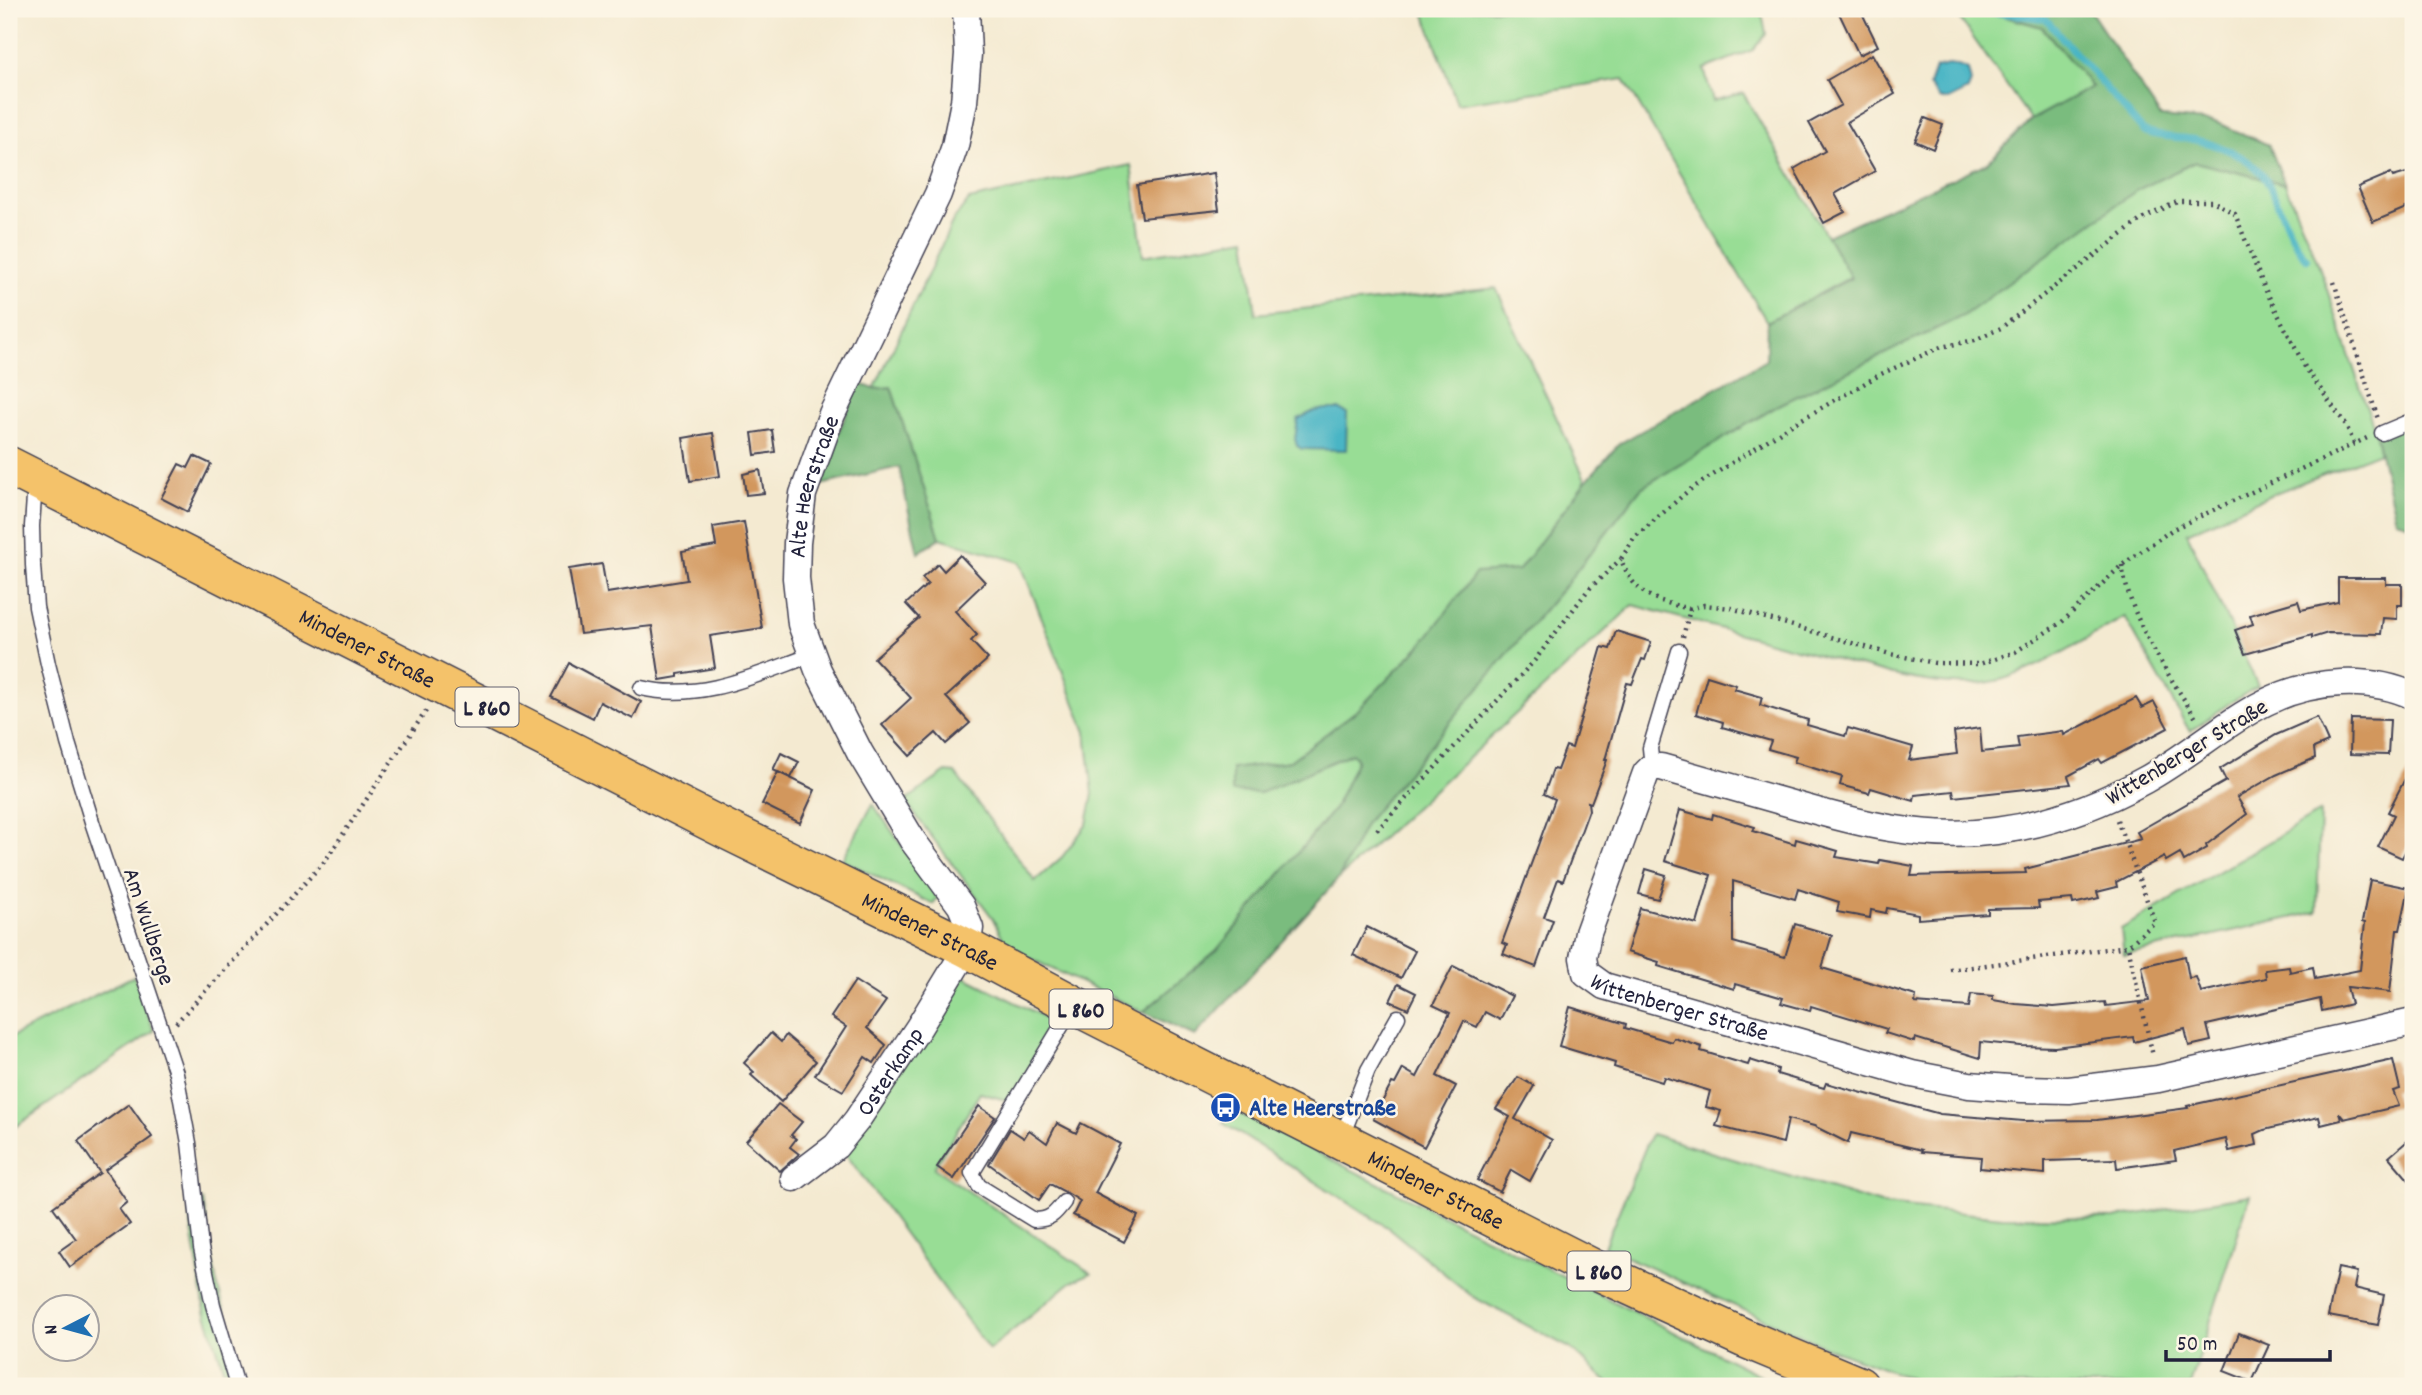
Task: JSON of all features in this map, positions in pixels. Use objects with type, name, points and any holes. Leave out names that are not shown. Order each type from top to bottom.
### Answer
[{"type":"main road","name":"Mindener Straße","points":[[22,472],[729,831],[967,948],[1073,1005],[1598,1271],[1744,1338],[1858,1386]]},
{"type":"street","name":"Alte Heerstraße","points":[[966,9],[967,66],[964,102],[955,146],[938,194],[832,414],[803,494],[796,578],[801,624],[842,721],[886,799],[961,906],[970,928],[967,948]]},
{"type":"street","name":"Wittenberger Straße","points":[[2413,696],[2384,685],[2356,682],[2308,685],[2285,692],[2258,705],[2149,778],[2109,799],[2073,814],[1995,832],[1916,833],[1876,827],[1661,767],[1652,768],[1646,773],[1588,933],[1583,958],[1586,973],[1604,986],[1912,1074],[1969,1085],[2069,1090],[2158,1079],[2413,1022]]},
{"type":"street","name":"Osterkamp","points":[[794,1178],[836,1146],[858,1120],[967,948]]},
{"type":"lane","points":[[2382,433],[2413,420]]},
{"type":"lane","name":"Am Wullberge","points":[[22,472],[33,526],[37,607],[48,664],[93,825],[176,1073],[184,1110],[201,1248],[210,1294],[237,1386]]},
{"type":"lane","points":[[1652,768],[1650,748],[1679,651]]},
{"type":"lane","points":[[641,688],[663,694],[720,687],[812,655]]},
{"type":"lane","points":[[1064,1202],[1053,1216],[1034,1220],[979,1186],[972,1173],[1073,1005]]},
{"type":"lane","points":[[1340,1141],[1368,1070],[1398,1017]]},
{"type":"path","points":[[1377,830],[1535,660],[1588,590],[1621,559],[1634,538],[1688,491],[1788,427],[1881,374],[1941,347],[1975,340],[2001,328],[2142,219],[2179,201],[2213,201],[2235,214],[2264,287],[2305,368],[2346,425],[2354,443]]},
{"type":"path","points":[[1621,559],[1628,579],[1644,594],[1668,604],[1690,609],[1704,605],[1731,608],[1890,654],[1935,663],[1980,664],[2015,652],[2062,622],[2122,565],[2173,529],[2354,443],[2382,433],[2334,282]]},
{"type":"path","points":[[2122,565],[2126,590],[2149,639],[2207,738]]},
{"type":"path","points":[[1679,651],[1690,609]]},
{"type":"path","points":[[163,1036],[325,860],[443,685]]},
{"type":"path","points":[[1950,970],[2128,946],[2155,922],[2120,826]]},
{"type":"path","points":[[2128,946],[2158,1079]]},
{"type":"green space","points":[[1423,9],[1761,9],[1766,34],[1753,50],[1704,69],[1713,101],[1743,93],[1851,277],[1767,322],[1624,79],[1457,104]]},
{"type":"green space","points":[[1953,9],[1977,9],[2042,27],[2093,87],[2031,120]]},
{"type":"green space","points":[[1977,9],[2089,9],[2161,117],[2215,122],[2269,145],[2285,184],[2195,162],[2137,190],[1963,316],[1781,404],[1641,488],[1566,584],[1367,821],[1339,878],[1195,1036],[1143,1012],[1217,950],[1335,808],[1357,760],[1352,753],[1260,793],[1232,792],[1232,769],[1290,761],[1359,709],[1421,645],[1476,573],[1519,570],[1586,481],[1619,444],[1766,360],[1767,322],[1851,278],[1827,236],[1987,163],[2031,120],[2092,87],[2042,27]]},
{"type":"green space","points":[[2195,162],[2285,184],[2318,263],[2380,452],[2270,495],[2187,533],[2258,686],[2190,732],[2125,617],[2047,661],[2015,675],[1987,683],[1960,684],[1893,675],[1633,605],[1339,878],[1367,821],[1566,584],[1641,488],[2137,190]]},
{"type":"green space","points":[[1131,165],[1143,256],[1246,238],[1256,314],[1496,288],[1586,481],[1519,570],[1421,645],[1359,709],[1290,761],[1232,769],[1260,793],[1352,753],[1357,760],[1335,808],[1217,950],[1143,1012],[1008,948],[992,917],[905,801],[946,772],[955,773],[1035,881],[1062,857],[1087,824],[1093,794],[1086,732],[1020,562],[940,538],[891,387],[874,389],[953,221],[969,200]]},
{"type":"green space","points":[[859,383],[874,389],[891,387],[940,538],[918,553],[899,467],[816,486]]},
{"type":"green space","points":[[2413,412],[2413,525],[2396,520],[2374,428]]},
{"type":"green space","points":[[873,804],[938,897],[933,904],[842,860]]},
{"type":"green space","points":[[2320,812],[2317,912],[2124,955],[2121,929]]},
{"type":"green space","points":[[134,976],[154,1031],[9,1131],[9,1038]]},
{"type":"green space","points":[[963,976],[1056,1023],[1010,1101],[980,1093],[934,1168],[1091,1273],[1071,1282],[989,1350],[843,1150]]},
{"type":"green space","points":[[1235,1111],[1779,1385],[1612,1386],[1570,1348],[1473,1297],[1390,1229],[1223,1123]]},
{"type":"green space","points":[[1651,1134],[1884,1205],[2002,1217],[2115,1218],[2250,1195],[2190,1386],[1930,1386],[1829,1348],[1604,1247]]},
{"type":"green space","points":[[203,1201],[216,1280],[246,1386],[229,1386],[205,1311],[189,1211]]},
{"type":"water","points":[[1948,65],[1968,70],[1971,82],[1968,90],[1948,100],[1939,98],[1929,85],[1935,68]]},
{"type":"water","points":[[1339,409],[1347,413],[1346,450],[1302,449],[1297,446],[1295,439],[1298,419],[1314,411]]},
{"type":"building","points":[[1837,9],[1860,9],[1878,46],[1859,55]]},
{"type":"building","points":[[1872,54],[1895,94],[1847,122],[1875,171],[1835,194],[1845,212],[1824,223],[1794,169],[1825,151],[1809,123],[1841,105],[1827,80]]},
{"type":"building","points":[[1925,118],[1943,125],[1933,149],[1915,141]]},
{"type":"building","points":[[2413,171],[2413,205],[2373,222],[2358,187],[2391,173],[2393,177]]},
{"type":"building","points":[[1214,173],[1219,210],[1142,218],[1137,185]]},
{"type":"building","points":[[772,430],[775,452],[755,455],[752,433]]},
{"type":"building","points":[[713,433],[720,476],[690,481],[683,438]]},
{"type":"building","points":[[194,456],[211,464],[188,512],[161,498],[179,464],[188,468]]},
{"type":"building","points":[[760,470],[764,493],[746,495],[743,474]]},
{"type":"building","points":[[744,522],[762,628],[710,636],[715,668],[660,680],[652,626],[580,634],[569,569],[602,564],[607,593],[687,580],[682,552],[716,546],[713,527]]},
{"type":"building","points":[[960,555],[985,582],[955,611],[977,635],[971,641],[988,659],[946,697],[970,723],[946,744],[936,733],[910,756],[882,725],[911,698],[874,658],[919,618],[906,604],[928,584],[922,578],[938,564],[944,571]]},
{"type":"building","points":[[2338,578],[2386,578],[2386,584],[2402,584],[2402,605],[2397,605],[2397,619],[2383,618],[2381,634],[2328,633],[2312,638],[2312,635],[2245,654],[2235,630],[2253,624],[2250,615],[2298,601],[2301,610],[2338,602]]},
{"type":"building","points":[[1616,631],[1651,642],[1632,684],[1627,683],[1607,760],[1591,803],[1588,802],[1589,810],[1563,881],[1558,879],[1544,917],[1553,920],[1536,967],[1503,954],[1507,945],[1502,943],[1555,799],[1544,794],[1553,769],[1557,770],[1566,746],[1572,748],[1602,647],[1610,649]]},
{"type":"building","points":[[569,663],[641,702],[633,719],[600,702],[593,718],[551,697]]},
{"type":"building","points":[[1707,676],[1736,685],[1734,689],[1762,697],[1760,705],[1808,720],[1807,725],[1845,736],[1848,728],[1913,747],[1909,760],[1957,754],[1954,732],[1980,728],[1982,752],[2019,748],[2017,737],[2063,731],[2064,735],[2136,698],[2142,708],[2154,702],[2168,728],[2102,763],[2099,759],[2068,776],[2071,784],[1954,797],[1953,791],[1915,795],[1914,801],[1871,788],[1869,793],[1840,785],[1842,777],[1794,762],[1796,757],[1768,749],[1771,741],[1722,727],[1723,722],[1696,714]]},
{"type":"building","points":[[2317,717],[2328,742],[2314,748],[2315,758],[2276,775],[2237,797],[2247,814],[2206,845],[2207,848],[2184,861],[2180,853],[2166,861],[2164,857],[2116,882],[2117,887],[2097,892],[2099,898],[2073,904],[2072,899],[2038,902],[2039,908],[1988,909],[1988,914],[1918,919],[1918,914],[1887,908],[1886,913],[1871,910],[1870,918],[1837,912],[1839,902],[1798,889],[1795,899],[1733,881],[1733,942],[1785,957],[1795,924],[1832,935],[1822,968],[1916,996],[1915,1003],[1969,1007],[1971,994],[1993,996],[1993,1000],[2016,1004],[2054,1007],[2105,1002],[2106,1006],[2149,1001],[2142,966],[2185,956],[2189,978],[2196,977],[2201,992],[2266,978],[2265,970],[2289,967],[2290,972],[2313,967],[2315,979],[2360,970],[2365,923],[2362,922],[2370,880],[2409,888],[2400,930],[2397,930],[2390,992],[2347,987],[2351,1004],[2322,1011],[2320,999],[2207,1025],[2211,1041],[2189,1046],[2185,1029],[2134,1042],[2133,1037],[2055,1047],[1981,1042],[1980,1058],[1915,1038],[1914,1042],[1885,1033],[1887,1029],[1811,1006],[1810,1011],[1781,1003],[1783,998],[1735,984],[1734,989],[1658,966],[1659,962],[1627,952],[1640,908],[1697,924],[1711,875],[1665,861],[1680,810],[1712,819],[1713,814],[1755,827],[1753,831],[1795,844],[1796,839],[1838,851],[1836,857],[1879,864],[1880,860],[1913,866],[1911,876],[2026,873],[2025,869],[2141,839],[2137,832],[2226,781],[2220,769],[2276,735]]},
{"type":"building","points":[[2351,719],[2390,720],[2388,755],[2350,754]]},
{"type":"building","points":[[781,753],[799,762],[791,778],[773,770]]},
{"type":"building","points":[[2413,763],[2413,836],[2402,858],[2378,847],[2394,815],[2388,812]]},
{"type":"building","points":[[778,772],[815,790],[800,823],[762,804]]},
{"type":"building","points":[[1646,869],[1666,875],[1658,899],[1639,894]]},
{"type":"building","points":[[1367,927],[1415,951],[1401,978],[1353,955]]},
{"type":"building","points":[[1453,966],[1512,996],[1500,1020],[1485,1012],[1477,1027],[1464,1021],[1437,1076],[1456,1086],[1424,1147],[1373,1119],[1392,1083],[1395,1084],[1403,1069],[1417,1077],[1450,1013],[1433,1005]]},
{"type":"building","points":[[855,981],[886,1001],[867,1028],[886,1045],[874,1063],[865,1057],[843,1091],[815,1075],[846,1027],[831,1017]]},
{"type":"building","points":[[1398,984],[1416,993],[1408,1009],[1390,1001]]},
{"type":"building","points":[[1570,1007],[1626,1024],[1625,1028],[1672,1042],[1674,1038],[1702,1047],[1701,1051],[1748,1065],[1750,1060],[1778,1069],[1777,1074],[1824,1088],[1826,1083],[1940,1114],[2023,1121],[2097,1120],[2188,1108],[2187,1106],[2393,1060],[2400,1089],[2393,1091],[2399,1106],[2344,1119],[2339,1113],[2341,1120],[2321,1125],[2319,1117],[2264,1130],[2255,1134],[2257,1145],[2229,1151],[2226,1139],[2174,1151],[2176,1160],[2117,1168],[2116,1159],[2045,1161],[2045,1174],[1980,1168],[1981,1157],[1921,1152],[1922,1150],[1851,1133],[1848,1143],[1814,1126],[1788,1119],[1783,1143],[1716,1126],[1721,1111],[1706,1107],[1710,1091],[1664,1077],[1662,1082],[1614,1067],[1615,1063],[1559,1046]]},
{"type":"building","points":[[771,1033],[781,1042],[786,1035],[816,1061],[781,1102],[751,1075],[754,1072],[744,1063]]},
{"type":"building","points":[[1518,1077],[1534,1086],[1515,1119],[1552,1140],[1530,1181],[1511,1170],[1500,1192],[1477,1180],[1510,1117],[1496,1109]]},
{"type":"building","points":[[129,1104],[152,1137],[105,1170],[127,1202],[119,1209],[130,1224],[70,1267],[59,1251],[76,1239],[53,1207],[100,1173],[78,1141]]},
{"type":"building","points":[[778,1104],[802,1122],[791,1135],[796,1139],[790,1147],[799,1154],[780,1171],[746,1141]]},
{"type":"building","points":[[979,1106],[995,1117],[954,1179],[937,1167]]},
{"type":"building","points":[[1057,1123],[1076,1133],[1081,1123],[1120,1144],[1095,1193],[1138,1216],[1124,1242],[1073,1215],[1080,1201],[1069,1194],[1050,1184],[1039,1200],[989,1164],[1010,1129],[1024,1138],[1029,1130],[1047,1143]]},
{"type":"building","points":[[2413,1136],[2413,1185],[2389,1157]]},
{"type":"building","points":[[2338,1268],[2357,1272],[2354,1288],[2384,1295],[2378,1325],[2328,1316]]},
{"type":"building","points":[[2239,1333],[2269,1345],[2252,1382],[2224,1371]]},
{"type":"waterway","points":[[1971,9],[2046,19],[2143,131],[2206,143],[2227,149],[2246,160],[2268,183],[2290,232],[2307,259]]},
{"type":"place","name":"Alte Heerstraße","points":[[1226,1107]]}]
